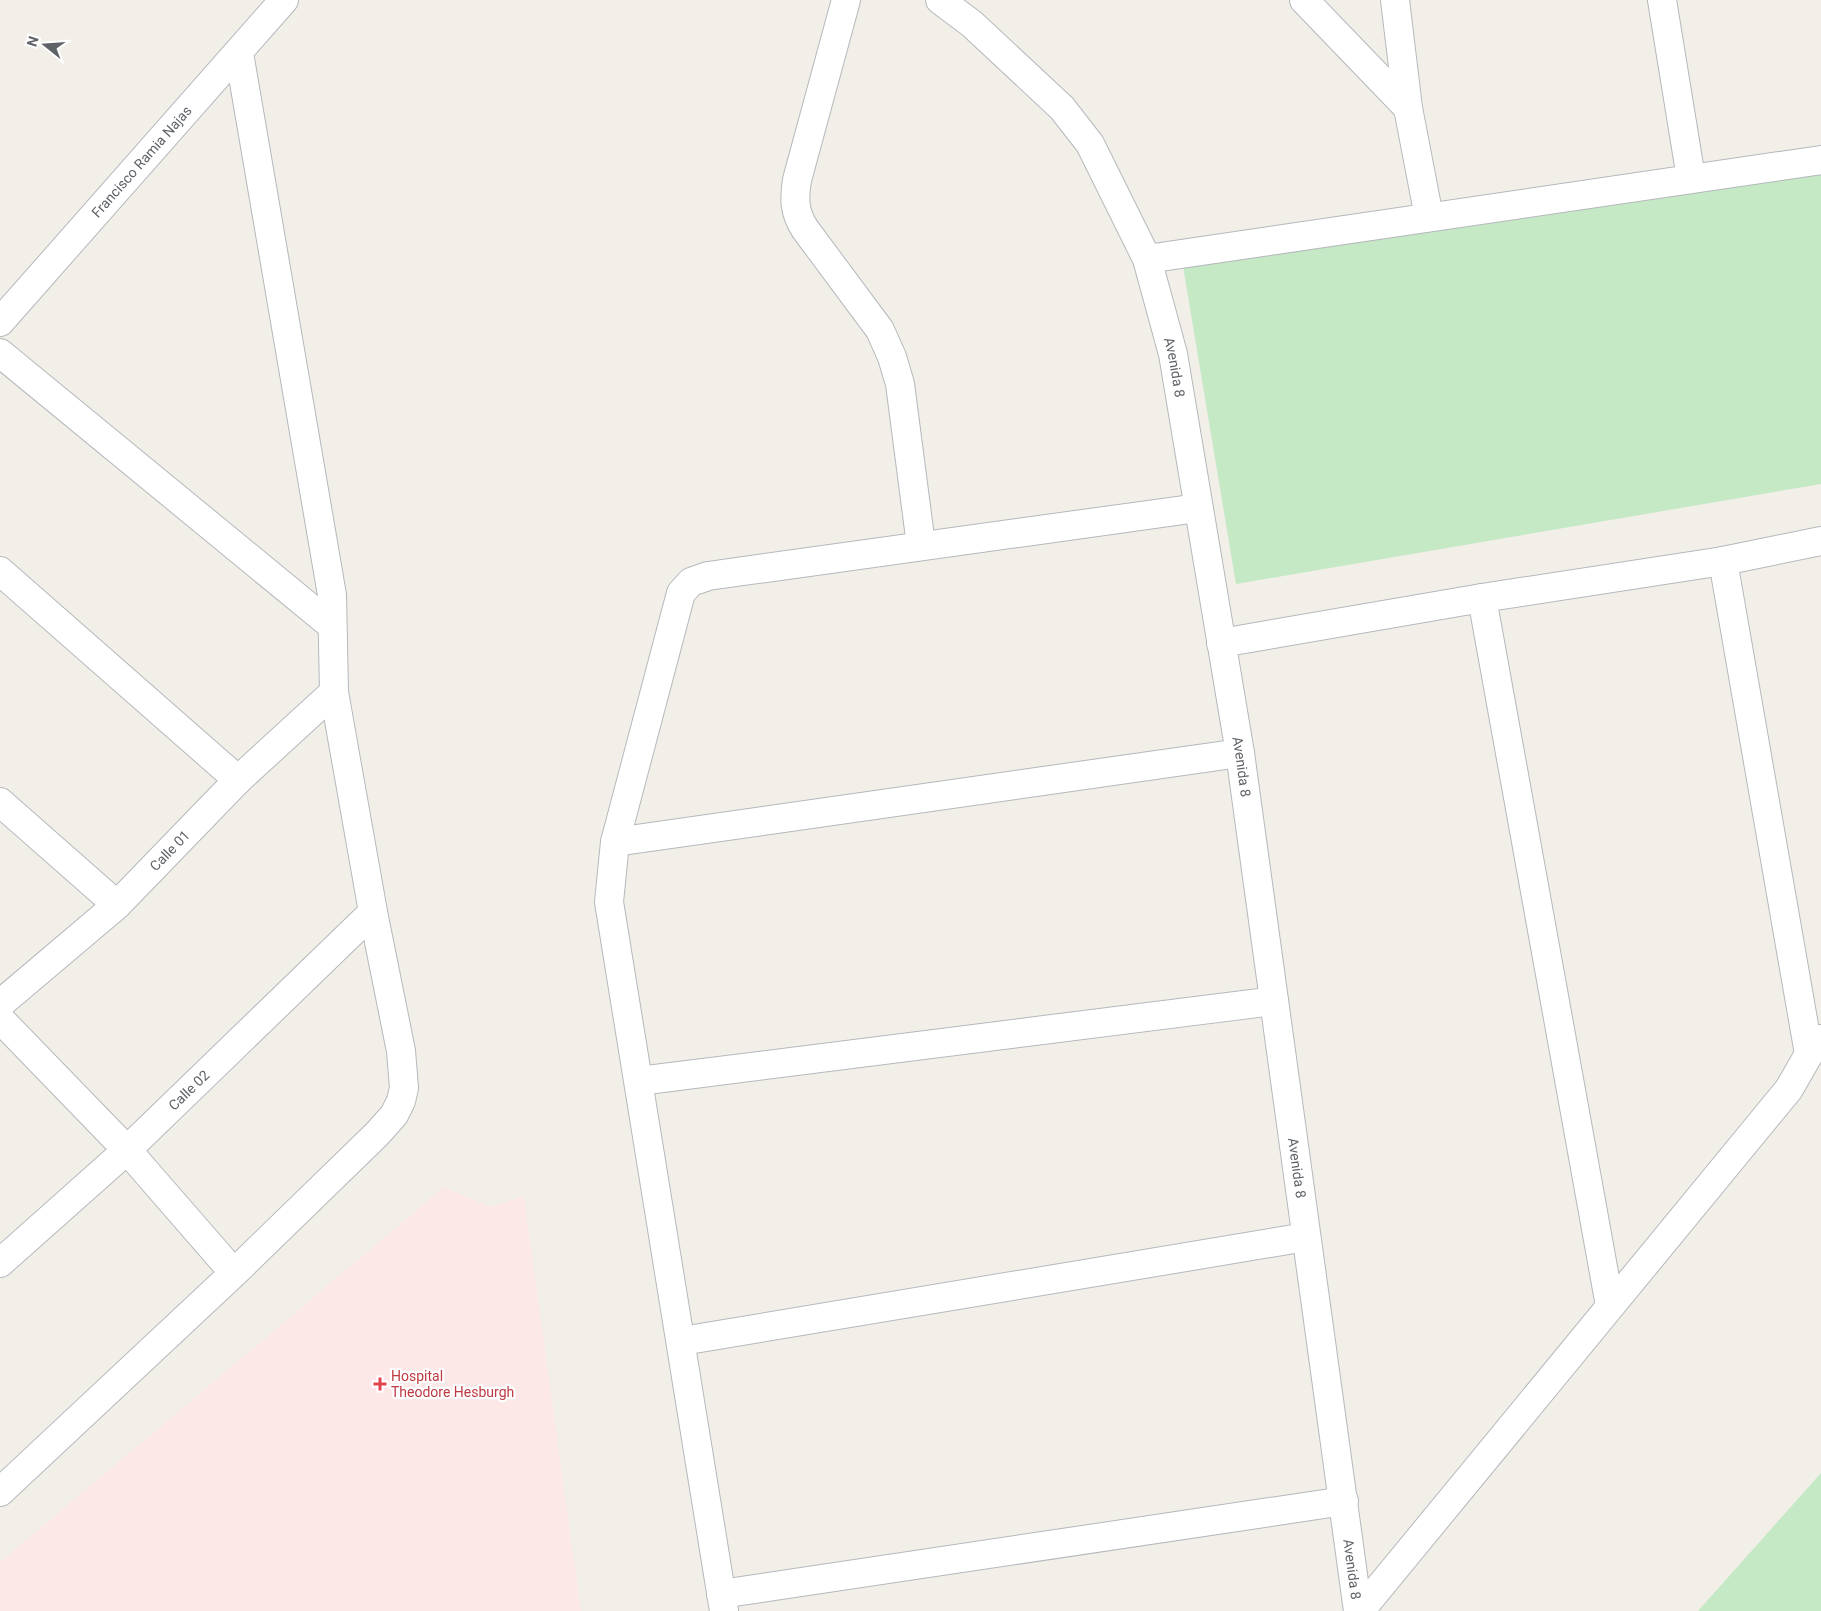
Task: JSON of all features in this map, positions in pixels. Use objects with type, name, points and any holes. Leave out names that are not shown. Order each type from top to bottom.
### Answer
[{"type":"street","name":"Francisco Ramia Najas","points":[[0,322],[240,53],[284,0]]},
{"type":"street","points":[[846,0],[797,180],[795,209],[801,223],[880,330],[892,357],[900,384],[921,545]]},
{"type":"street","name":"Avenida 8","points":[[940,0],[972,24],[1062,108],[1090,144],[1147,259],[1172,354],[1240,753],[1359,1611]]},
{"type":"street","points":[[1304,0],[1408,108]]},
{"type":"street","points":[[1395,0],[1408,108],[1429,217]]},
{"type":"street","points":[[1662,0],[1691,178]]},
{"type":"street","points":[[0,1492],[234,1273],[377,1134],[394,1115],[401,1101],[404,1088],[401,1051],[373,912],[334,692],[331,624],[332,595],[240,53]]},
{"type":"street","points":[[1147,259],[1821,160]]},
{"type":"street","points":[[0,353],[331,624]]},
{"type":"street","points":[[1198,508],[708,576],[690,582],[681,593],[675,609],[614,842],[609,902],[723,1602],[1344,1501]]},
{"type":"street","points":[[1221,642],[1482,598],[1723,561],[1821,542]]},
{"type":"street","points":[[1359,1611],[1789,1089],[1815,1046],[1723,561]]},
{"type":"street","points":[[0,571],[238,780]]},
{"type":"street","points":[[1482,598],[1610,1306]]},
{"type":"street","name":"Calle 01","points":[[0,1004],[117,905],[238,780],[334,692]]},
{"type":"street","points":[[614,842],[1240,753]]},
{"type":"street","points":[[0,802],[117,905]]},
{"type":"street","name":"Calle 02","points":[[0,1263],[127,1150],[373,912]]},
{"type":"street","points":[[639,1081],[1274,1001]]},
{"type":"street","points":[[0,1019],[127,1150],[234,1273]]},
{"type":"street","points":[[682,1341],[1306,1237]]},
{"type":"shaded area","name":"Hospital Theodore Hesburgh","points":[[444,1187],[491,1207],[524,1196],[581,1611],[0,1611],[0,1562]]},
{"type":"green space","points":[[1821,151],[1821,484],[1236,584],[1182,260]]},
{"type":"green space","points":[[1821,1473],[1821,1611],[1698,1611]]},
{"type":"place","name":"Hospital Theodore Hesburgh","points":[[380,1384]]}]
